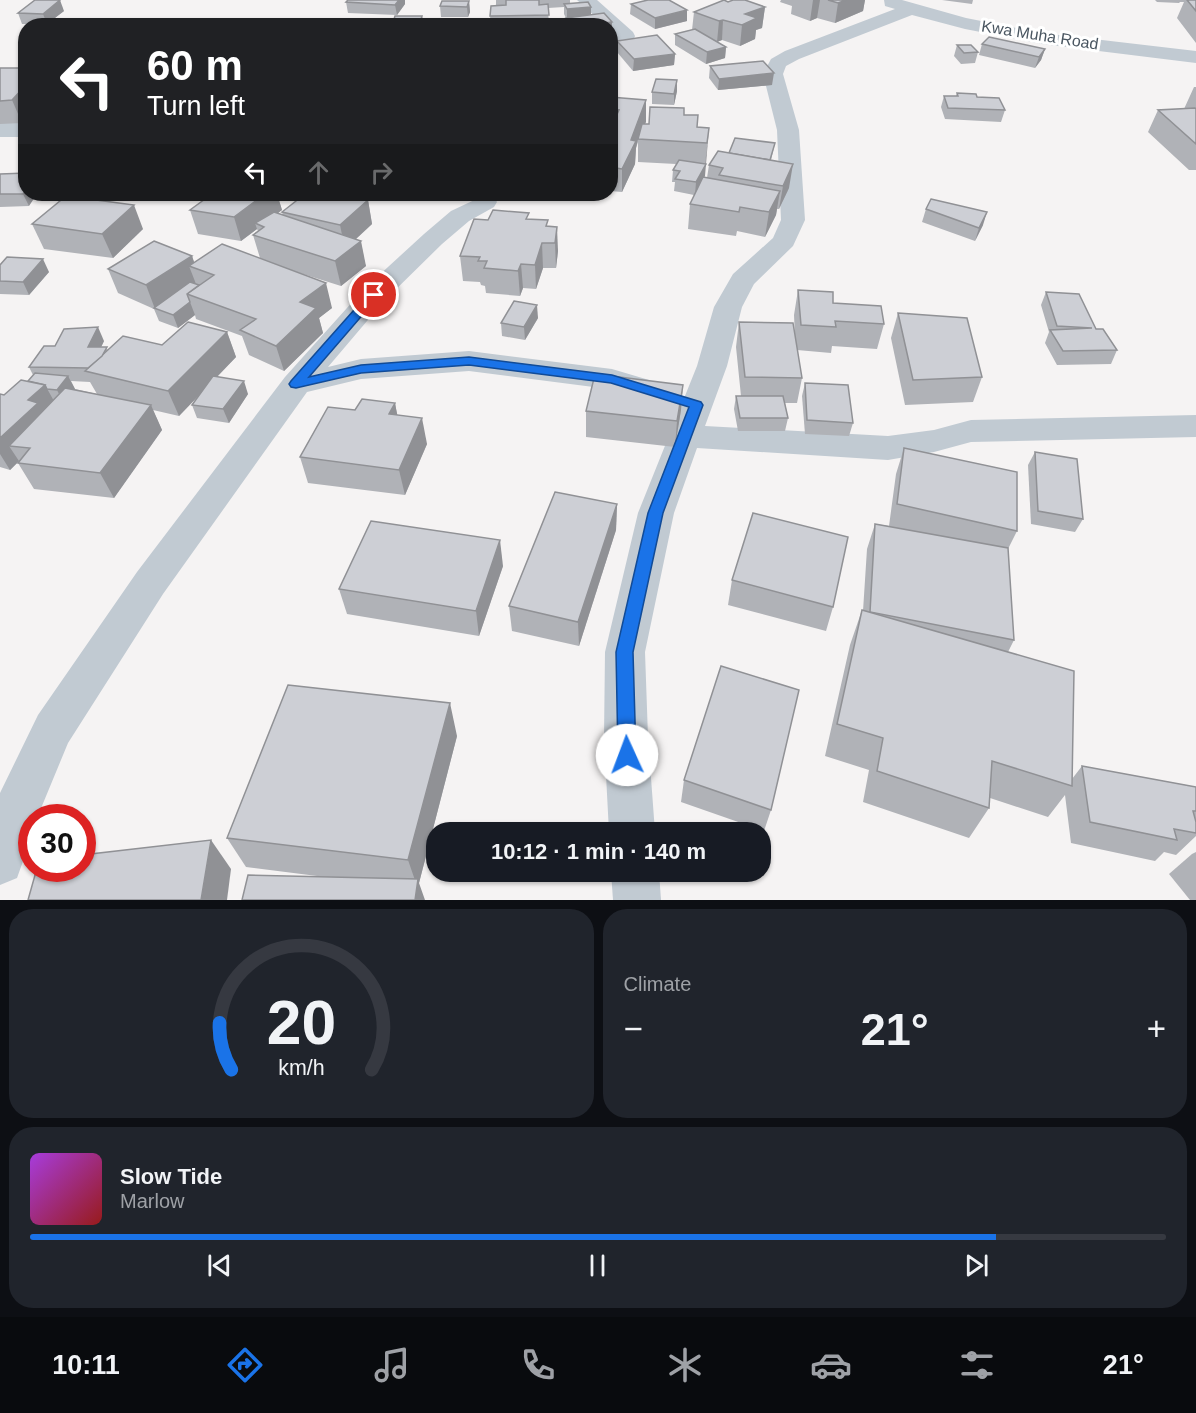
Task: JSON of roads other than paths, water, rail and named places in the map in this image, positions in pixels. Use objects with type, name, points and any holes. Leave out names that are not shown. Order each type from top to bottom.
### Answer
[{"type":"street","points":[[586,0],[608,18]]},
{"type":"street","name":"Kwa Muha Road","points":[[887,0],[955,22],[1020,34],[1196,57]]},
{"type":"street","points":[[631,822],[626,737],[625,652],[681,409],[712,366],[728,307],[742,280],[784,241],[793,220],[788,130],[773,74],[778,63],[911,9]]},
{"type":"street","points":[[618,27],[626,36],[625,40],[618,41]]},
{"type":"street","points":[[0,130],[18,130]]},
{"type":"street","points":[[0,861],[21,797],[53,729],[150,583],[296,384],[374,295],[451,224],[485,202]]},
{"type":"street","points":[[296,384],[361,369],[469,361],[612,379],[681,409],[888,448],[934,441],[971,431],[1196,426]]},
{"type":"street","points":[[636,882],[637,900]]}]
